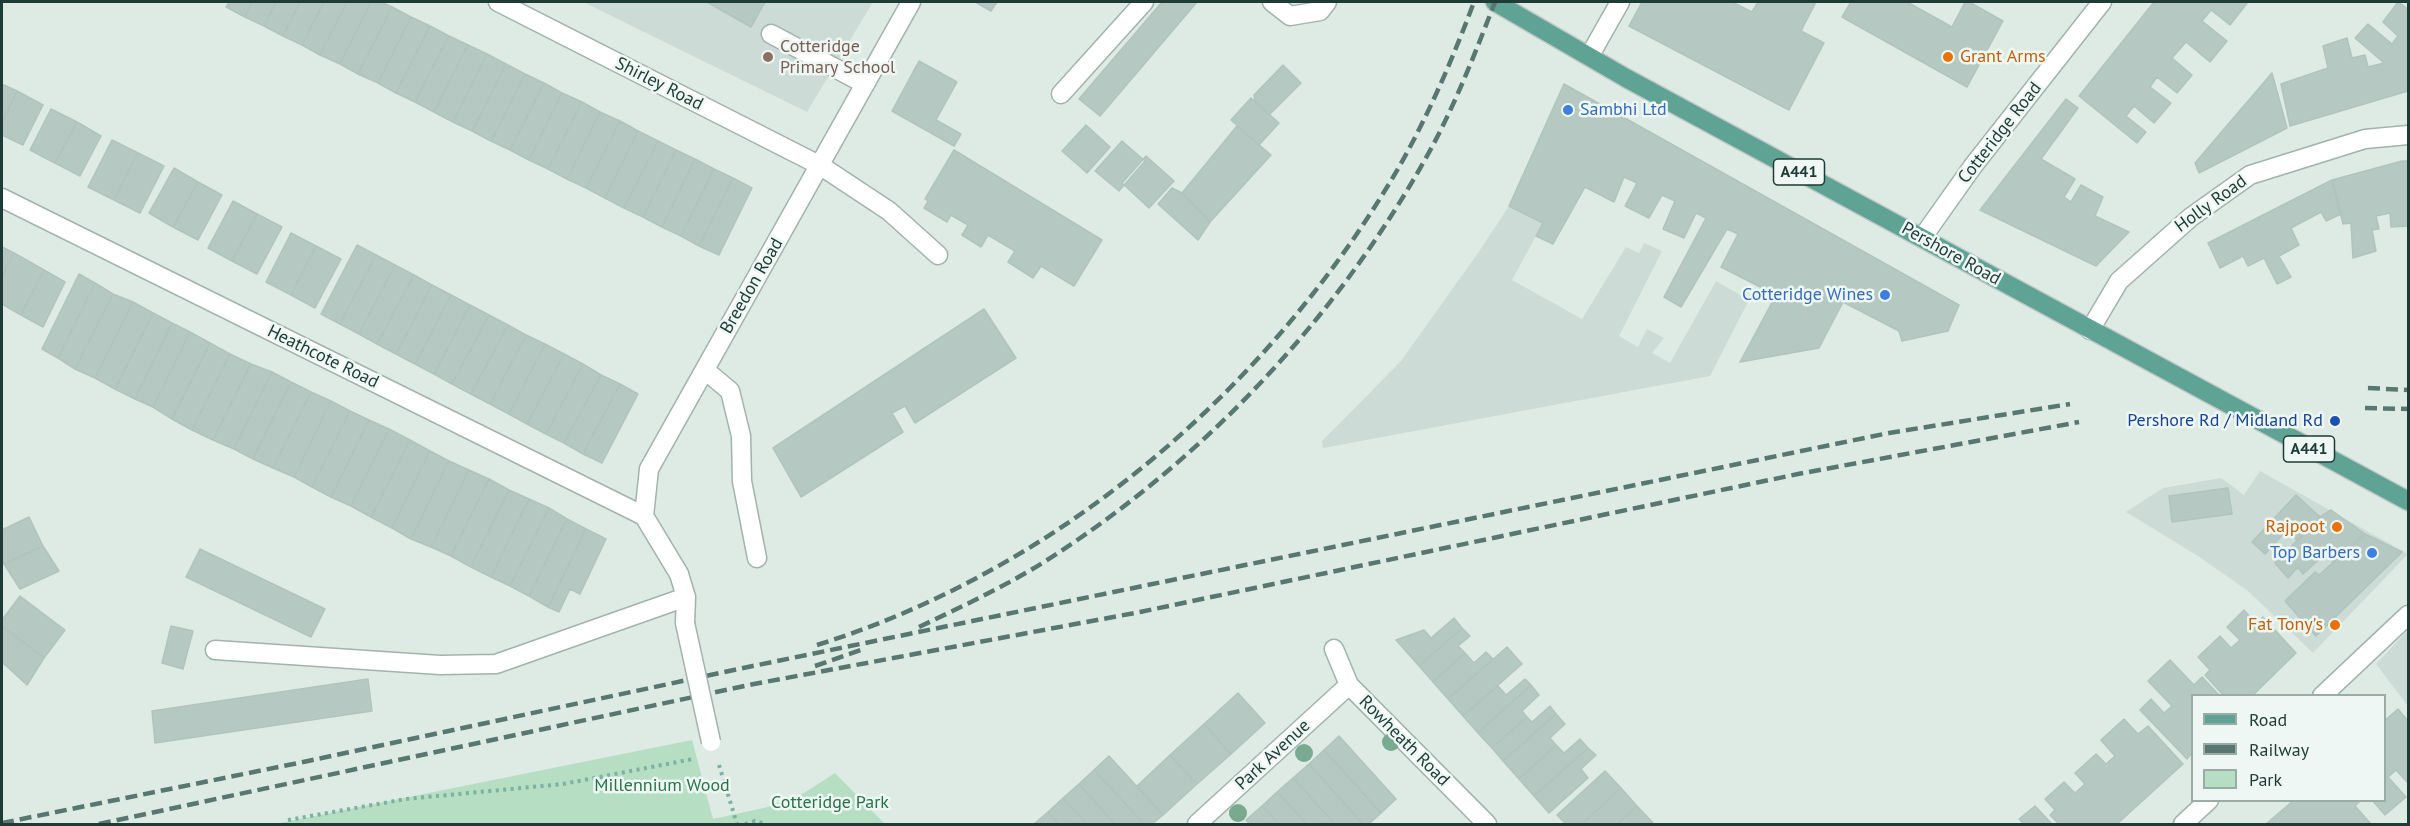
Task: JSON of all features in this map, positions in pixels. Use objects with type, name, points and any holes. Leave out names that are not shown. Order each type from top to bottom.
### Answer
[{"type":"main road","name":"Pershore Road","points":[[1503,6],[1637,84],[2090,330],[2134,350],[2311,450],[2383,485],[2409,501]]},
{"type":"street","name":"Shirley Road","points":[[498,2],[821,166],[889,211],[938,255]]},
{"type":"street","name":"Breedon Road","points":[[644,516],[649,469],[911,2]]},
{"type":"street","points":[[1061,94],[1144,2]]},
{"type":"street","points":[[1272,2],[1290,16],[1320,11],[1327,2]]},
{"type":"street","points":[[1590,55],[1620,2]]},
{"type":"street","name":"Cotteridge Road","points":[[1922,238],[1973,166],[2103,2]]},
{"type":"street","points":[[771,34],[866,84]]},
{"type":"street","name":"Holly Road","points":[[2090,330],[2119,281],[2191,217],[2250,175],[2365,139],[2409,135]]},
{"type":"street","name":"Heathcote Road","points":[[2,198],[644,516]]},
{"type":"street","points":[[705,370],[730,391],[741,436],[742,481],[757,558]]},
{"type":"street","points":[[644,516],[679,574],[686,597],[685,623],[714,748]]},
{"type":"street","points":[[215,650],[440,665],[496,664],[686,597]]},
{"type":"street","points":[[2324,694],[2409,615]]},
{"type":"street","name":"Rowheath Road","points":[[1334,649],[1349,685],[1487,825]]},
{"type":"street","name":"Park Avenue","points":[[1197,825],[1349,685]]},
{"type":"street","points":[[2183,825],[2208,802]]},
{"type":"path","points":[[288,820],[406,799],[563,784],[714,748],[737,825]]},
{"type":"path","points":[[745,825],[755,821],[766,825]]},
{"type":"shaded area","name":"Cotteridge Primary School","points":[[583,2],[873,2],[807,112]]},
{"type":"shaded area","points":[[1509,206],[1543,223],[1512,280],[1582,319],[1626,247],[1639,253],[1644,243],[1662,251],[1619,336],[1638,347],[1647,329],[1664,338],[1652,353],[1670,363],[1716,281],[1749,300],[1710,376],[1323,448],[1322,441],[1401,361]]},
{"type":"shaded area","points":[[2260,471],[2408,554],[2313,653],[2248,591],[2198,556],[2126,512],[2163,488],[2221,478],[2244,495]]},
{"type":"shaded area","points":[[2408,630],[2408,706],[2376,664]]},
{"type":"green space","name":"Millennium Wood","points":[[692,740],[713,819],[768,807],[804,793],[835,773],[885,824],[275,824]]},
{"type":"building","points":[[229,2],[252,2],[245,17],[226,7]]},
{"type":"building","points":[[252,2],[276,2],[264,26],[245,17]]},
{"type":"building","points":[[276,2],[300,2],[283,36],[264,26]]},
{"type":"building","points":[[300,2],[324,2],[302,45],[283,36]]},
{"type":"building","points":[[324,2],[347,2],[320,55],[302,45]]},
{"type":"building","points":[[347,2],[371,2],[340,64],[320,55]]},
{"type":"building","points":[[371,2],[381,2],[392,7],[358,74],[340,64]]},
{"type":"building","points":[[707,2],[765,2],[751,27]]},
{"type":"building","points":[[975,2],[997,2],[991,11]]},
{"type":"building","points":[[1162,2],[1197,2],[1100,116],[1079,99]]},
{"type":"building","points":[[1642,2],[1732,2],[1752,12],[1758,2],[1816,2],[1801,31],[1824,43],[1789,110],[1629,26]]},
{"type":"building","name":"Grant Arms","points":[[1851,2],[1907,2],[1952,27],[1965,2],[1969,2],[2003,21],[1967,87],[1842,17]]},
{"type":"building","points":[[2154,2],[2248,2],[2230,25],[2211,10],[2202,21],[2227,41],[2210,62],[2186,42],[2172,58],[2192,75],[2177,93],[2157,77],[2150,87],[2171,103],[2154,123],[2134,106],[2126,116],[2146,132],[2137,143],[2079,96]]},
{"type":"building","points":[[2398,2],[2408,9],[2408,91],[2290,126],[2281,84],[2328,68],[2323,46],[2347,38],[2352,58],[2365,55],[2368,67],[2384,63],[2355,38],[2368,24],[2392,44],[2398,36],[2383,22]]},
{"type":"building","points":[[392,7],[411,17],[378,83],[358,74]]},
{"type":"building","points":[[411,17],[430,26],[396,93],[378,83]]},
{"type":"building","points":[[430,26],[449,36],[415,102],[396,93]]},
{"type":"building","points":[[449,36],[468,45],[434,112],[415,102]]},
{"type":"building","points":[[468,45],[487,54],[453,122],[434,112]]},
{"type":"building","points":[[487,54],[506,64],[472,131],[453,122]]},
{"type":"building","points":[[919,61],[957,82],[936,120],[961,134],[954,146],[892,111]]},
{"type":"building","points":[[506,64],[525,74],[491,141],[472,131]]},
{"type":"building","points":[[1283,65],[1301,83],[1269,115],[1255,101],[1254,95]]},
{"type":"building","points":[[2272,73],[2287,128],[2199,173],[2195,163]]},
{"type":"building","points":[[525,74],[544,83],[510,150],[491,141]]},
{"type":"building","points":[[544,83],[562,93],[529,160],[510,150]]},
{"type":"building","points":[[2,84],[17,91],[2,123]]},
{"type":"building","points":[[1564,84],[1959,305],[1948,331],[1902,341],[1899,331],[1843,302],[1819,348],[1740,362],[1776,295],[1721,267],[1738,234],[1727,229],[1681,307],[1664,297],[1706,218],[1696,213],[1684,238],[1663,229],[1675,201],[1662,195],[1649,218],[1625,206],[1637,183],[1624,177],[1614,202],[1585,187],[1553,244],[1536,236],[1543,223],[1509,206]]},
{"type":"building","points":[[17,91],[43,105],[23,145],[2,135],[2,123]]},
{"type":"building","points":[[562,93],[582,102],[548,169],[529,160]]},
{"type":"building","points":[[1251,98],[1279,123],[1259,145],[1231,120]]},
{"type":"building","points":[[2066,99],[2078,108],[2041,159],[2075,179],[2064,197],[2071,202],[2081,185],[2103,197],[2095,216],[2129,232],[2096,266],[1980,210]]},
{"type":"building","points":[[582,102],[600,112],[567,179],[548,169]]},
{"type":"building","points":[[51,109],[77,122],[55,163],[30,150]]},
{"type":"building","points":[[600,112],[620,121],[586,188],[567,179]]},
{"type":"building","points":[[620,121],[638,131],[605,198],[586,188]]},
{"type":"building","points":[[77,122],[101,136],[80,176],[55,163]]},
{"type":"building","points":[[1086,125],[1110,147],[1087,173],[1062,151]]},
{"type":"building","points":[[1237,126],[1271,155],[1210,222],[1182,193]]},
{"type":"building","points":[[638,131],[658,141],[624,208],[605,198]]},
{"type":"building","points":[[112,140],[138,153],[114,200],[88,187]]},
{"type":"building","points":[[658,141],[676,150],[643,217],[624,208]]},
{"type":"building","points":[[1122,141],[1145,161],[1119,191],[1095,171]]},
{"type":"building","points":[[676,150],[695,159],[662,227],[643,217]]},
{"type":"building","points":[[954,150],[1102,240],[1074,286],[1041,266],[1033,278],[1008,262],[1015,251],[988,235],[981,247],[962,235],[968,225],[951,215],[947,222],[924,208],[928,201],[925,199]]},
{"type":"building","points":[[138,153],[164,166],[140,213],[114,200]]},
{"type":"building","points":[[1146,156],[1174,181],[1149,208],[1122,183]]},
{"type":"building","points":[[695,159],[714,169],[681,236],[662,227]]},
{"type":"building","points":[[2408,161],[2408,226],[2391,227],[2390,213],[2376,216],[2379,229],[2372,230],[2376,251],[2353,258],[2351,223],[2343,224],[2332,180]]},
{"type":"building","points":[[174,168],[198,182],[173,227],[149,213]]},
{"type":"building","points":[[714,169],[733,178],[699,246],[681,236]]},
{"type":"building","points":[[733,178],[752,188],[719,255],[699,246]]},
{"type":"building","points":[[2332,180],[2341,214],[2326,221],[2321,212],[2291,228],[2299,245],[2279,256],[2291,277],[2277,284],[2264,258],[2248,266],[2243,256],[2220,268],[2208,243]]},
{"type":"building","points":[[198,182],[222,195],[198,240],[173,227]]},
{"type":"building","points":[[1172,188],[1182,193],[1210,222],[1198,240],[1158,204]]},
{"type":"building","points":[[233,201],[257,214],[232,261],[208,248]]},
{"type":"building","points":[[257,214],[282,227],[257,274],[232,261]]},
{"type":"building","points":[[291,233],[316,246],[291,295],[266,282]]},
{"type":"building","points":[[357,245],[376,255],[340,324],[321,314]]},
{"type":"building","points":[[316,246],[341,259],[315,308],[291,295]]},
{"type":"building","points":[[2,247],[14,253],[2,277]]},
{"type":"building","points":[[14,253],[44,270],[21,315],[2,304],[2,277]]},
{"type":"building","points":[[376,255],[395,265],[359,334],[340,324]]},
{"type":"building","points":[[395,265],[414,275],[377,344],[359,334]]},
{"type":"building","points":[[44,270],[65,282],[43,327],[21,315]]},
{"type":"building","points":[[79,274],[95,283],[58,358],[42,349]]},
{"type":"building","points":[[414,275],[432,285],[396,354],[377,344]]},
{"type":"building","points":[[95,283],[113,294],[75,369],[58,358]]},
{"type":"building","points":[[432,285],[451,295],[415,364],[396,354]]},
{"type":"building","points":[[113,294],[133,302],[95,378],[75,369]]},
{"type":"building","points":[[451,295],[470,305],[434,374],[415,364]]},
{"type":"building","points":[[133,302],[153,313],[115,389],[95,378]]},
{"type":"building","points":[[470,305],[489,315],[452,384],[434,374]]},
{"type":"building","points":[[984,309],[1016,358],[915,423],[905,406],[892,413],[903,432],[801,497],[773,448]]},
{"type":"building","points":[[153,313],[172,323],[135,399],[115,389]]},
{"type":"building","points":[[489,315],[508,325],[471,394],[452,384]]},
{"type":"building","points":[[172,323],[190,332],[153,407],[135,399]]},
{"type":"building","points":[[508,325],[526,335],[490,404],[471,394]]},
{"type":"building","points":[[190,332],[210,343],[172,419],[153,407]]},
{"type":"building","points":[[526,335],[545,344],[509,414],[490,404]]},
{"type":"building","points":[[210,343],[230,354],[192,430],[172,419]]},
{"type":"building","points":[[545,344],[564,354],[527,424],[509,414]]},
{"type":"building","points":[[230,354],[251,364],[213,440],[192,430]]},
{"type":"building","points":[[564,354],[583,364],[546,434],[527,424]]},
{"type":"building","points":[[251,364],[272,372],[234,449],[213,440]]},
{"type":"building","points":[[583,364],[601,375],[564,443],[546,434]]},
{"type":"building","points":[[272,372],[291,382],[253,459],[234,449]]},
{"type":"building","points":[[601,375],[620,384],[583,454],[564,443]]},
{"type":"building","points":[[291,382],[311,392],[273,468],[253,459]]},
{"type":"building","points":[[620,384],[638,394],[602,463],[583,454]]},
{"type":"building","points":[[311,392],[331,401],[294,477],[273,468]]},
{"type":"building","points":[[331,401],[350,411],[312,487],[294,477]]},
{"type":"building","points":[[350,411],[369,420],[331,497],[312,487]]},
{"type":"building","points":[[369,420],[389,429],[351,506],[331,497]]},
{"type":"building","points":[[389,429],[410,440],[371,517],[351,506]]},
{"type":"building","points":[[410,440],[430,451],[392,528],[371,517]]},
{"type":"building","points":[[430,451],[449,461],[411,539],[392,528]]},
{"type":"building","points":[[449,461],[469,470],[431,547],[411,539]]},
{"type":"building","points":[[469,470],[489,479],[451,556],[431,547]]},
{"type":"building","points":[[489,479],[509,490],[471,567],[451,556]]},
{"type":"building","points":[[2228,488],[2232,514],[2172,522],[2169,496]]},
{"type":"building","points":[[509,490],[529,499],[491,577],[471,567]]},
{"type":"building","points":[[2296,495],[2320,517],[2298,541],[2287,530],[2265,554],[2252,542]]},
{"type":"building","points":[[529,499],[549,508],[510,586],[491,577]]},
{"type":"building","points":[[549,508],[567,519],[529,596],[510,586]]},
{"type":"building","points":[[2331,510],[2365,534],[2333,562],[2326,553],[2303,574],[2298,567],[2288,578],[2275,563],[2320,517]]},
{"type":"building","points":[[29,517],[43,546],[4,564],[2,530]]},
{"type":"building","points":[[567,519],[586,529],[548,607],[529,596]]},
{"type":"building","points":[[586,529],[606,539],[580,594],[570,589],[559,612],[548,607]]},
{"type":"building","points":[[2365,534],[2402,552],[2316,636],[2285,601],[2315,572],[2319,575]]},
{"type":"building","points":[[43,546],[59,571],[20,589],[4,564]]},
{"type":"building","points":[[200,549],[325,609],[311,637],[186,577]]},
{"type":"building","points":[[20,596],[65,630],[44,658],[2,626],[2,620]]},
{"type":"building","points":[[2244,610],[2256,624],[2263,617],[2296,653],[2254,694],[2222,694],[2205,675],[2210,670],[2198,657],[2220,636],[2231,648],[2240,640],[2227,627]]},
{"type":"building","points":[[1454,618],[1462,628],[1419,666],[1396,640],[1424,630],[1431,638]]},
{"type":"building","points":[[2,626],[44,658],[27,685],[2,662]]},
{"type":"building","points":[[171,626],[193,631],[183,669],[162,663]]},
{"type":"building","points":[[1462,628],[1470,636],[1458,646],[1465,653],[1433,682],[1419,666]]},
{"type":"building","points":[[1507,647],[1522,664],[1463,716],[1448,699]]},
{"type":"building","points":[[1486,652],[1493,659],[1448,699],[1433,682],[1465,653],[1474,663]]},
{"type":"building","points":[[2170,660],[2194,685],[2202,677],[2218,694],[2191,694],[2191,754],[2187,759],[2140,710],[2151,699],[2164,713],[2172,706],[2148,681]]},
{"type":"building","points":[[368,679],[372,711],[155,743],[152,711]]},
{"type":"building","points":[[1525,679],[1531,685],[1478,733],[1463,716],[1498,686],[1506,695]]},
{"type":"building","points":[[1531,685],[1539,695],[1522,711],[1527,717],[1492,748],[1478,733]]},
{"type":"building","points":[[1238,693],[1265,723],[1231,754],[1204,724]]},
{"type":"building","points":[[1550,706],[1556,714],[1503,761],[1492,748],[1527,717],[1532,722]]},
{"type":"building","points":[[2398,709],[2408,721],[2408,783],[2396,770],[2388,777],[2406,797],[2385,815],[2374,802],[2386,802],[2386,719]]},
{"type":"building","points":[[1556,714],[1565,724],[1550,738],[1556,745],[1519,779],[1503,761]]},
{"type":"building","points":[[2124,719],[2138,734],[2148,726],[2183,764],[2117,824],[2059,824],[2050,815],[2055,810],[2045,799],[2064,782],[2075,793],[2085,784],[2075,773],[2096,754],[2106,764],[2115,756],[2101,740]]},
{"type":"building","points":[[1204,724],[1231,754],[1197,784],[1170,755]]},
{"type":"building","points":[[1339,736],[1396,799],[1381,813],[1324,750]]},
{"type":"building","points":[[1580,739],[1588,748],[1534,796],[1519,779],[1556,745],[1564,753]]},
{"type":"building","points":[[1588,748],[1596,755],[1581,769],[1588,778],[1549,813],[1534,796]]},
{"type":"building","points":[[1324,750],[1381,813],[1369,824],[1363,824],[1309,764]]},
{"type":"building","points":[[1170,755],[1197,784],[1163,815],[1137,786]]},
{"type":"building","points":[[1109,756],[1163,815],[1152,824],[1144,824],[1094,770]]},
{"type":"building","points":[[1309,764],[1363,824],[1335,824],[1293,778]]},
{"type":"building","points":[[1094,770],[1144,824],[1115,824],[1079,784]]},
{"type":"building","points":[[1605,771],[1621,788],[1582,824],[1566,824],[1557,815]]},
{"type":"building","points":[[1293,778],[1335,824],[1307,824],[1277,792]]},
{"type":"building","points":[[1079,784],[1115,824],[1087,824],[1063,798]]},
{"type":"building","points":[[1621,788],[1637,806],[1617,824],[1582,824]]},
{"type":"building","points":[[1277,792],[1307,824],[1279,824],[1262,806]]},
{"type":"building","points":[[1063,798],[1087,824],[1059,824],[1048,812]]},
{"type":"building","points":[[2292,802],[2359,802],[2355,806],[2371,824],[2266,824]]},
{"type":"building","points":[[1262,806],[1279,824],[1250,824],[1246,820]]},
{"type":"building","points":[[1637,806],[1653,823],[1617,824]]},
{"type":"building","points":[[2035,806],[2052,824],[2024,824],[2019,819]]},
{"type":"building","points":[[1048,812],[1059,824],[1034,824]]},
{"type":"railway","points":[[817,645],[907,612],[993,569],[1075,518],[1152,460],[1223,394],[1289,323],[1348,247],[1399,167],[1420,127],[1440,86],[1474,2]]},
{"type":"railway","points":[[919,627],[1029,571],[1103,522],[1160,478],[1214,430],[1264,379],[1312,325],[1356,268],[1396,209],[1450,111],[1495,2]]},
{"type":"railway","points":[[2368,388],[2408,390]]},
{"type":"railway","points":[[2,823],[1889,433],[2070,404]]},
{"type":"railway","points":[[2365,408],[2408,409]]},
{"type":"railway","points":[[99,824],[754,684],[1140,612],[1798,474],[2079,422]]},
{"type":"railway","points":[[815,666],[861,650]]},
{"type":"place","name":"Cotteridge Primary School","points":[[768,57]]},
{"type":"place","name":"Grant Arms","points":[[1948,57]]},
{"type":"place","name":"Sambhi Ltd","points":[[1568,110]]},
{"type":"place","name":"Cotteridge Wines","points":[[1885,295]]},
{"type":"place","name":"Pershore Rd / Midland Rd","points":[[2335,421]]},
{"type":"place","name":"Rajpoot","points":[[2337,527]]},
{"type":"place","name":"Top Barbers","points":[[2372,553]]},
{"type":"place","name":"Fat Tony's","points":[[2335,625]]},
{"type":"park label","name":"Cotteridge Park","points":[[830,803]]}]
